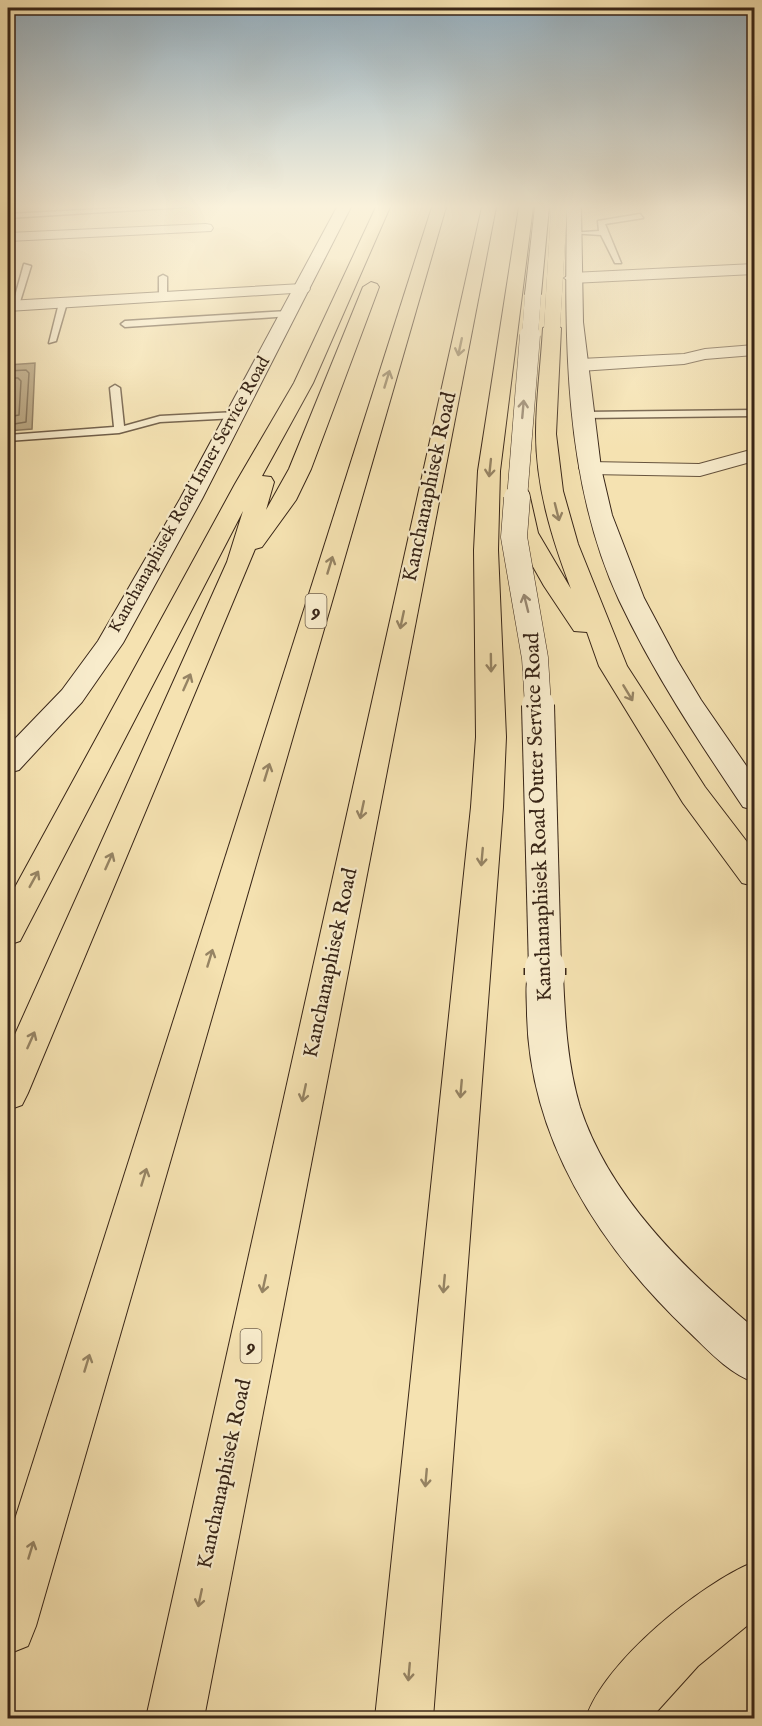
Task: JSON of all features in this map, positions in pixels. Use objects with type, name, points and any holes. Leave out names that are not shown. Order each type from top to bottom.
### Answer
[{"type":"highway","points":[[8,931],[246,484],[278,435],[348,288]]},
{"type":"highway","points":[[239,562],[285,500],[300,469],[371,288]]},
{"type":"highway","name":"9","points":[[8,1626],[414,288]]},
{"type":"highway","name":"Kanchanaphisek Road","points":[[175,1719],[472,288]]},
{"type":"highway","points":[[404,1719],[491,737],[486,550],[489,471],[514,288]]},
{"type":"highway","points":[[558,288],[552,328],[546,434],[552,491],[566,544],[613,666]]},
{"type":"highway","points":[[497,410],[507,436],[526,533],[556,586],[613,666],[694,795],[754,874]]},
{"type":"highway","points":[[8,1093],[239,562],[278,435]]},
{"type":"highway","points":[[615,1719],[666,1659],[705,1624],[754,1589]]},
{"type":"main road","name":"Kanchanaphisek Road Outer Service Road","points":[[534,288],[514,537],[516,560],[534,640],[537,676],[545,975],[550,1062],[572,1137],[588,1171],[619,1221],[661,1272],[710,1322],[754,1358]]},
{"type":"main road","points":[[572,288],[590,468],[604,525],[631,598],[688,703],[754,800]]},
{"type":"main road","points":[[11,306],[302,289]]},
{"type":"main road","name":"Kanchanaphisek Road Inner Service Road","points":[[8,763],[72,696],[98,662],[236,415],[302,289]]},
{"type":"main road","points":[[580,361],[684,359],[705,354],[754,350]]},
{"type":"main road","points":[[590,468],[648,466],[700,470],[754,455]]},
{"type":"lane","points":[[11,306],[18,288]]},
{"type":"lane","points":[[163,288],[163,297]]},
{"type":"lane","points":[[52,341],[63,303]]},
{"type":"lane","points":[[125,324],[288,314]]},
{"type":"lane","points":[[115,388],[119,430]]},
{"type":"lane","points":[[584,415],[754,413]]},
{"type":"lane","points":[[8,438],[119,430],[160,419],[236,415]]},
{"type":"water","points":[[35,363],[32,429],[8,431],[8,365]]}]
